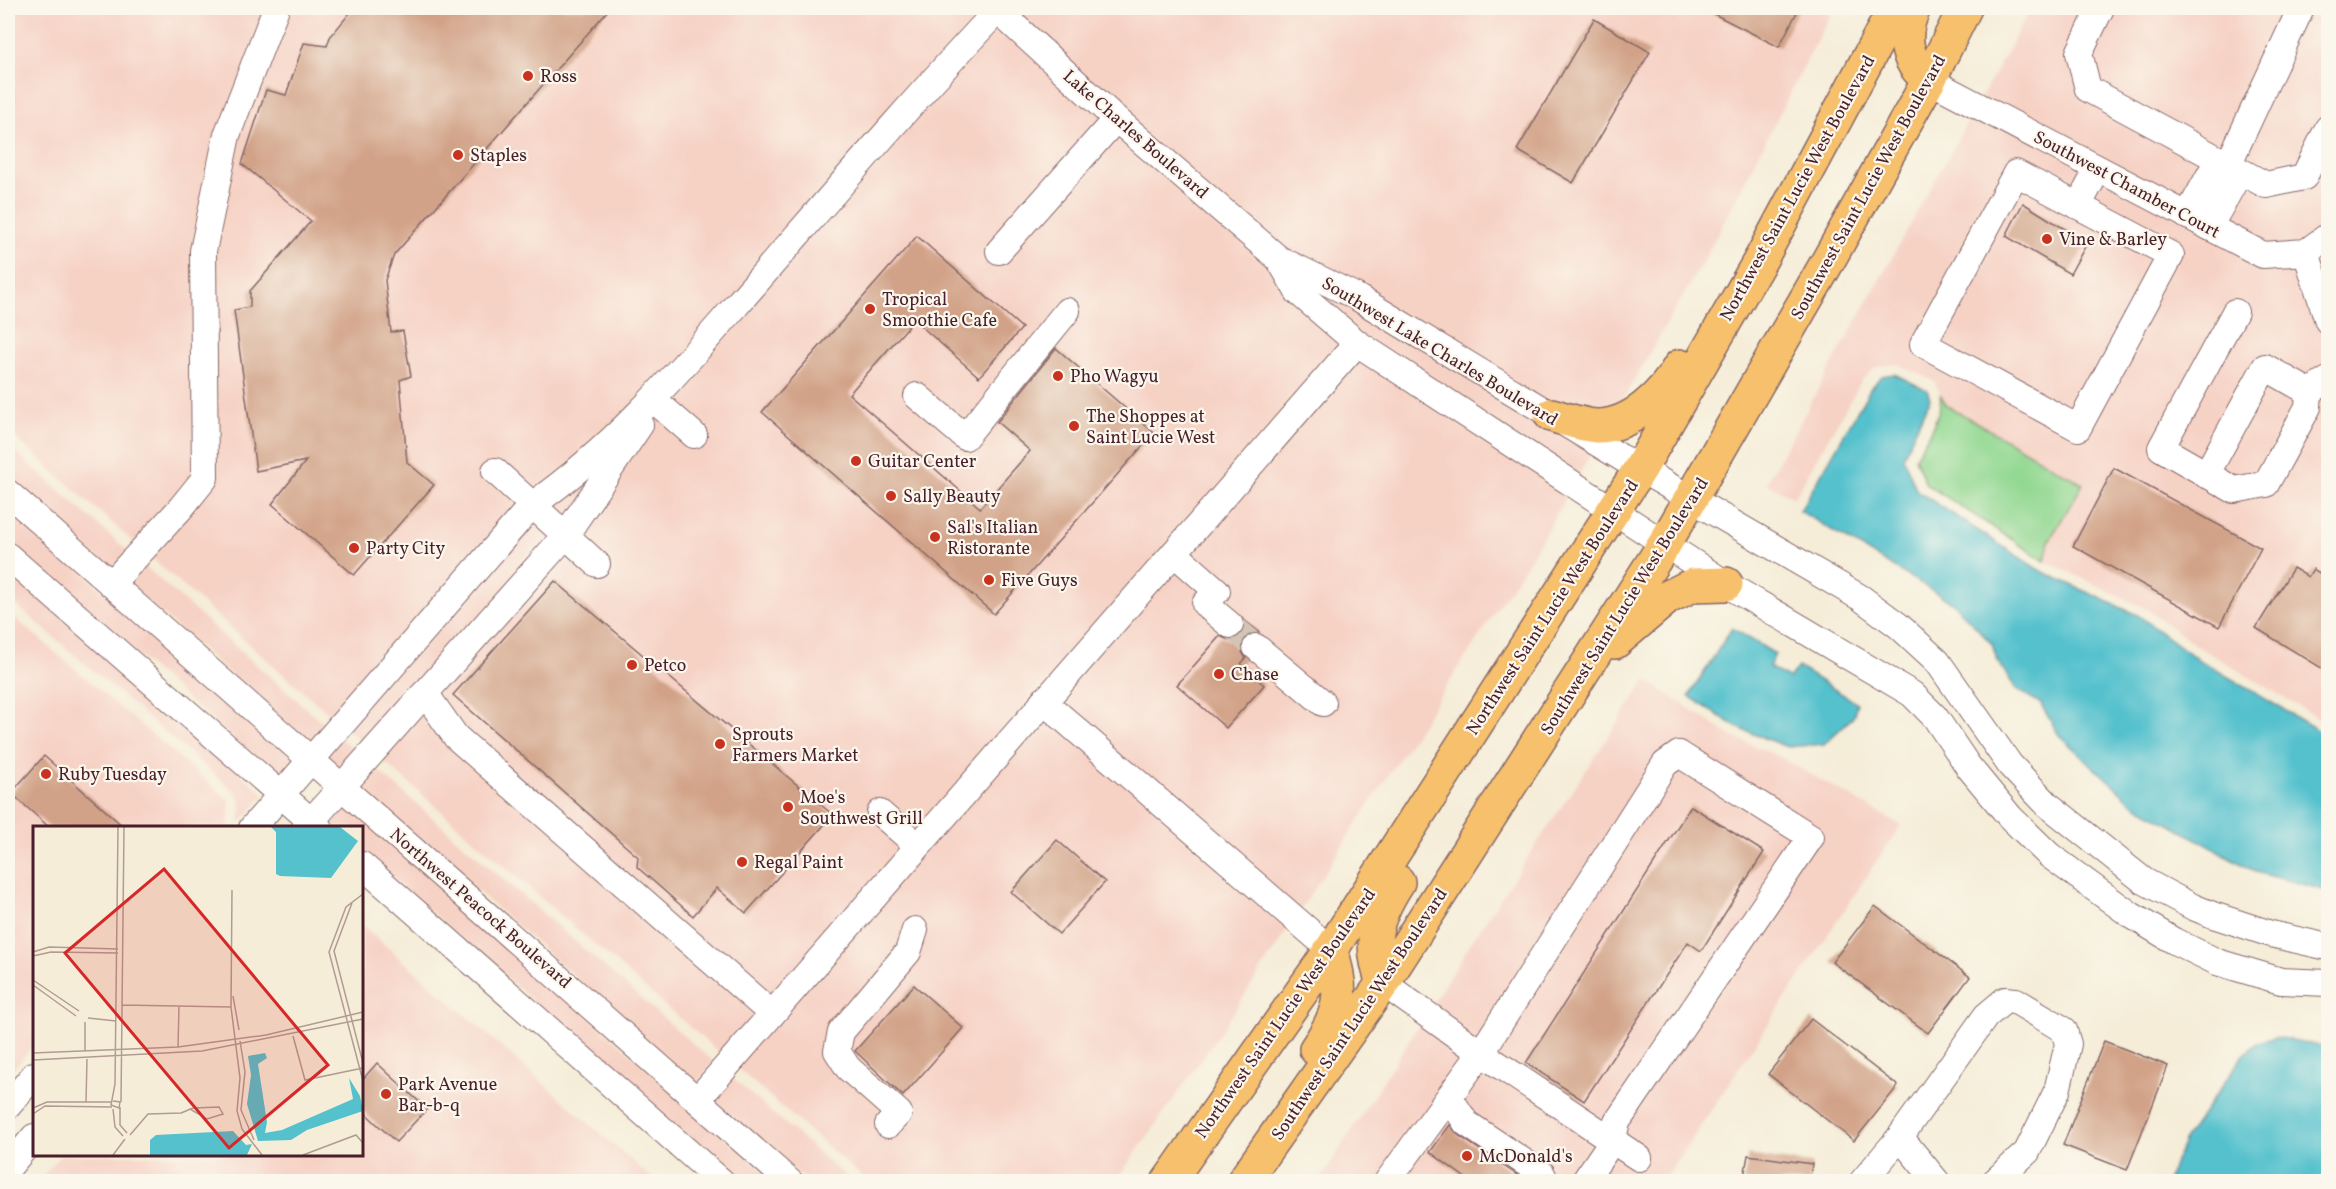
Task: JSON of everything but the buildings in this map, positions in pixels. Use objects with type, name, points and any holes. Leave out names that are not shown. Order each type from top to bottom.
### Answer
[{"type":"main road","name":"Northwest Saint Lucie West Boulevard","points":[[1168,1182],[1331,950],[1640,470],[1780,223],[1895,8]]},
{"type":"main road","points":[[1914,8],[1907,28],[1907,51],[1917,71],[1929,80]]},
{"type":"main road","name":"Southwest Saint Lucie West Boulevard","points":[[1243,1182],[1383,983],[1664,545],[1929,80],[1965,8]]},
{"type":"main road","points":[[1551,416],[1584,424],[1612,425],[1631,416],[1653,400],[1674,377],[1739,267],[1780,223]]},
{"type":"main road","points":[[1593,656],[1625,635],[1668,597],[1693,585],[1726,584]]},
{"type":"main road","points":[[1383,983],[1374,946],[1377,920],[1388,897],[1550,644],[1550,609]]},
{"type":"main road","points":[[1223,1182],[1321,1041],[1335,1016],[1340,980],[1331,950]]},
{"type":"street","points":[[111,584],[205,478],[203,251],[227,135],[276,8]]},
{"type":"street","points":[[2101,8],[2079,53],[2088,88],[2229,166],[2266,185],[2304,177],[2328,128]]},
{"type":"street","points":[[2198,221],[2229,166],[2301,8]]},
{"type":"street","points":[[254,826],[532,505],[557,487],[654,400],[996,9]]},
{"type":"street","name":"Lake Charles Boulevard","points":[[996,9],[1116,119],[1280,259]]},
{"type":"street","name":"Southwest Chamber Court","points":[[1929,80],[2263,255],[2306,252]]},
{"type":"street","points":[[999,251],[1116,119]]},
{"type":"street","points":[[2078,206],[2098,169]]},
{"type":"street","points":[[2016,173],[2078,206],[2171,255],[2078,428],[1923,344],[2016,173]]},
{"type":"street","points":[[2105,220],[2125,183]]},
{"type":"street","points":[[2328,236],[2306,252],[2328,321]]},
{"type":"street","name":"Southwest Lake Charles Boulevard","points":[[1280,259],[1355,296],[1640,470],[1861,598],[1899,626],[1937,661],[2018,773],[2048,804],[2144,881],[2213,915],[2271,934],[2328,947]]},
{"type":"street","name":"Southwest Lake Charles Boulevard","points":[[1280,259],[1298,292],[1357,343],[1664,545],[1912,694],[1935,717],[1968,766],[2010,817],[2049,855],[2131,915],[2174,941],[2217,962],[2282,981],[2328,983]]},
{"type":"street","points":[[917,396],[964,437],[1067,311]]},
{"type":"street","points":[[2206,475],[2265,367],[2319,386],[2266,484],[2234,490],[2206,475],[2161,448],[2235,312]]},
{"type":"street","points":[[698,1099],[1043,700],[1357,343]]},
{"type":"street","points":[[654,400],[694,435]]},
{"type":"street","points":[[8,556],[281,795],[311,825],[342,785],[565,536],[603,477],[632,440],[654,400]]},
{"type":"street","points":[[495,471],[597,564]]},
{"type":"street","name":"Northwest Peacock Boulevard","points":[[8,493],[790,1182]]},
{"type":"street","points":[[1174,553],[1217,591],[1205,604],[1230,625]]},
{"type":"street","points":[[1256,646],[1323,703]]},
{"type":"street","points":[[423,695],[456,737],[772,1014]]},
{"type":"street","points":[[1043,700],[1331,950]]},
{"type":"street","points":[[1387,1182],[1481,1053],[1665,764],[1679,753],[1811,837],[1617,1122],[1612,1141],[1584,1182]]},
{"type":"street","points":[[880,813],[918,846]]},
{"type":"street","points":[[363,866],[722,1182]]},
{"type":"street","points":[[888,1125],[899,1113],[848,1068],[837,1051],[841,1032],[908,952],[915,930]]},
{"type":"street","points":[[1383,983],[1481,1053],[1639,1158]]},
{"type":"street","points":[[1862,1182],[1900,1137],[1986,1017],[2005,1000],[2016,1001],[2064,1030],[2068,1044],[2057,1091],[2027,1152],[1994,1182]]},
{"type":"street","points":[[8,1106],[33,1076]]},
{"type":"street","points":[[1450,1098],[1466,1123],[1542,1174],[1546,1182]]},
{"type":"street","points":[[1900,1137],[1938,1182]]},
{"type":"street","points":[[8,1168],[33,1138]]},
{"type":"shaded area","points":[[8,8],[1834,8],[1705,258],[1533,554],[1218,1036],[1116,1181],[867,1181],[252,647],[8,431]]},
{"type":"shaded area","points":[[2031,8],[2328,8],[2328,724],[2197,646],[2145,608],[2045,561],[2049,541],[2083,484],[1946,405],[1934,381],[1898,364],[1876,367],[1862,380],[1794,498],[1766,483]]},
{"type":"shaded area","points":[[8,445],[245,655],[714,1062],[696,1083],[8,479]]},
{"type":"shaded area","points":[[8,507],[296,759],[279,779],[8,542]]},
{"type":"shaded area","points":[[8,570],[265,795],[240,823],[241,803],[236,793],[8,598]]},
{"type":"shaded area","points":[[8,612],[230,801],[228,826],[33,826],[33,1046],[8,1075]]},
{"type":"shaded area","points":[[1646,680],[1731,736],[1778,756],[1901,825],[1664,1181],[1319,1182],[1474,938]]},
{"type":"shaded area","points":[[344,801],[775,1181],[737,1181],[363,852],[363,826],[333,826],[327,821]]},
{"type":"shaded area","points":[[363,926],[655,1181],[37,1182],[60,1156],[363,1156]]},
{"type":"shaded area","points":[[732,1078],[851,1181],[807,1181],[713,1099]]},
{"type":"green space","points":[[1940,394],[1946,405],[2083,484],[2049,541],[2045,561],[1926,484],[1915,458],[1936,419]]},
{"type":"water","points":[[1894,374],[1927,390],[1930,399],[1903,457],[1917,491],[2039,570],[2139,616],[2191,655],[2328,736],[2328,891],[2256,872],[2134,804],[2059,735],[2040,703],[2016,689],[1997,660],[1992,644],[1953,603],[1800,511],[1872,386],[1882,376]]},
{"type":"water","points":[[1732,628],[1775,654],[1769,667],[1789,679],[1798,667],[1857,703],[1853,717],[1824,744],[1787,747],[1736,727],[1689,696]]},
{"type":"water","points":[[2276,1037],[2328,1047],[2328,1181],[2167,1181],[2185,1139],[2243,1056],[2258,1042]]},
{"type":"tunnel","points":[[1230,625],[1256,647]]},
{"type":"place","name":"Ross","points":[[528,76]]},
{"type":"place","name":"Staples","points":[[458,155]]},
{"type":"place","name":"Vine & Barley","points":[[2047,239]]},
{"type":"place","name":"Tropical Smoothie Cafe","points":[[870,309]]},
{"type":"place","name":"Pho Wagyu","points":[[1058,376]]},
{"type":"place","name":"The Shoppes at Saint Lucie West","points":[[1074,426]]},
{"type":"place","name":"Guitar Center","points":[[856,461]]},
{"type":"place","name":"Sally Beauty","points":[[891,496]]},
{"type":"place","name":"Sal's Italian Ristorante","points":[[935,537]]},
{"type":"place","name":"Party City","points":[[354,548]]},
{"type":"place","name":"Five Guys","points":[[989,580]]},
{"type":"place","name":"Petco","points":[[632,665]]},
{"type":"place","name":"Chase","points":[[1219,674]]},
{"type":"place","name":"Sprouts Farmers Market","points":[[720,744]]},
{"type":"place","name":"Ruby Tuesday","points":[[46,774]]},
{"type":"place","name":"Moe's Southwest Grill","points":[[788,807]]},
{"type":"place","name":"Regal Paint","points":[[742,862]]},
{"type":"place","name":"Park Avenue Bar-b-q","points":[[386,1094]]},
{"type":"place","name":"McDonald's","points":[[1467,1156]]}]
